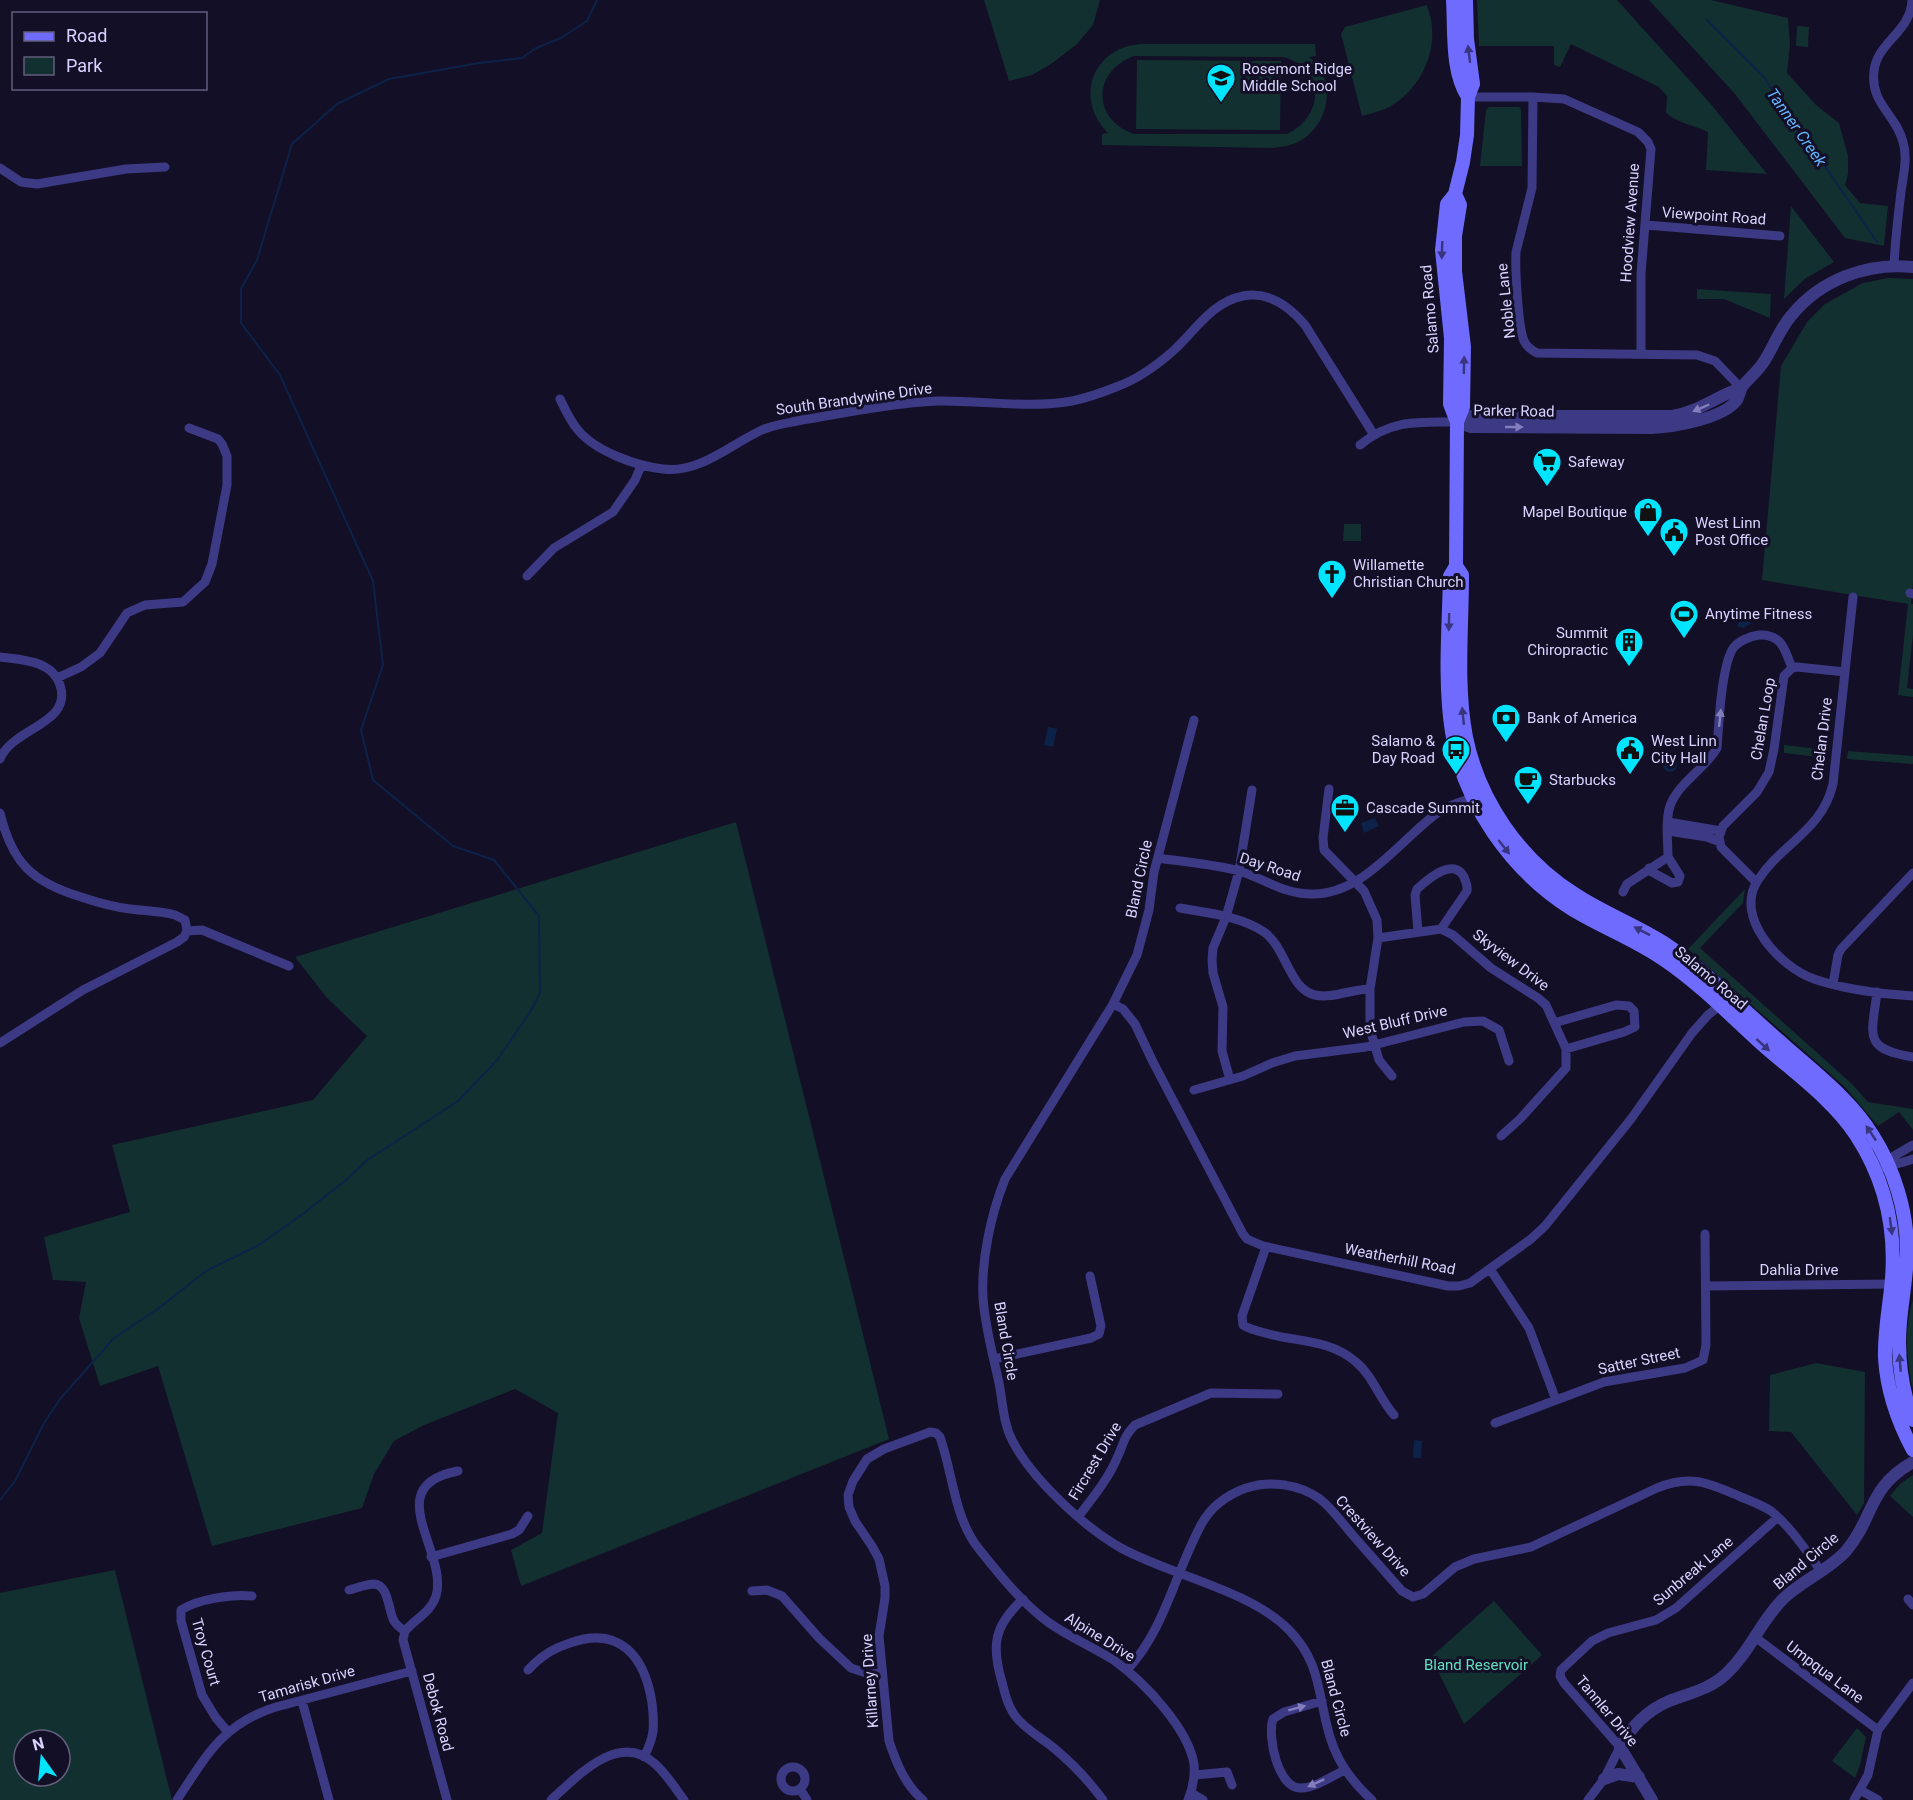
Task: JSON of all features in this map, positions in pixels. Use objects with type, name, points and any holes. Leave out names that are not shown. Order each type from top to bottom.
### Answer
[{"type":"main road","name":"Salamo Road","points":[[1454,0],[1458,69],[1461,86],[1468,97]]},
{"type":"main road","name":"Salamo Road","points":[[1466,0],[1467,39],[1473,84],[1468,97],[1466,150],[1455,195],[1447,204],[1442,250],[1450,332],[1450,404],[1457,422],[1456,566],[1462,575],[1461,682],[1464,725],[1480,794],[1528,856],[1549,876],[1577,896],[1668,946],[1694,966],[1724,1002],[1831,1106],[1881,1167],[1900,1203],[1906,1239],[1906,1278],[1900,1323],[1899,1358],[1903,1388],[1913,1420]]},
{"type":"main road","name":"Salamo Road","points":[[1881,1167],[1892,1226],[1893,1252],[1892,1284],[1885,1328],[1886,1367],[1894,1405],[1913,1450]]},
{"type":"street","points":[[1894,266],[1904,147],[1897,126],[1877,97],[1873,73],[1882,50],[1900,31],[1908,18],[1912,0]]},
{"type":"street","name":"Hoodview Avenue","points":[[1468,97],[1533,96],[1564,99],[1638,132],[1646,139],[1650,149],[1641,286],[1641,354]]},
{"type":"street","name":"Noble Lane","points":[[1533,96],[1532,188],[1515,262],[1523,339],[1528,347],[1537,353],[1705,356],[1720,365],[1741,388]]},
{"type":"street","points":[[0,168],[21,182],[37,184],[126,169],[165,166]]},
{"type":"street","name":"Viewpoint Road","points":[[1646,225],[1780,236]]},
{"type":"street","name":"Parker Road","points":[[1457,422],[1471,427],[1652,428],[1678,426],[1708,417],[1737,401],[1741,388],[1761,366],[1786,322],[1811,296],[1847,275],[1894,266],[1913,267]]},
{"type":"street","name":"South Brandywine Drive","points":[[560,399],[577,429],[588,440],[606,451],[641,466],[665,470],[692,466],[770,427],[810,419],[918,402],[1051,403],[1090,397],[1141,375],[1173,351],[1215,309],[1230,299],[1264,296],[1279,301],[1294,312],[1305,325],[1374,435]]},
{"type":"street","points":[[1359,445],[1390,427],[1407,422],[1457,422]]},
{"type":"street","points":[[57,678],[81,667],[100,653],[127,613],[145,605],[183,602],[205,582],[212,564],[227,485],[227,456],[218,439],[189,428]]},
{"type":"street","points":[[527,576],[554,548],[613,512],[636,480],[641,466]]},
{"type":"street","name":"Chelan Drive","points":[[1756,882],[1768,867],[1810,828],[1830,797],[1853,597]]},
{"type":"street","name":"Chelan Loop","points":[[1649,868],[1672,883],[1678,882],[1680,876],[1668,857],[1668,813],[1675,796],[1711,758],[1717,748],[1727,663],[1732,648],[1758,635],[1770,636],[1784,645],[1792,668]]},
{"type":"street","points":[[0,657],[41,665],[51,671],[61,686],[62,697],[58,711],[13,741],[0,759]]},
{"type":"street","name":"Chelan Loop","points":[[1720,831],[1757,792],[1769,772],[1784,676],[1792,668],[1845,672]]},
{"type":"street","name":"Bland Circle","points":[[1194,720],[1154,872],[1149,910],[1137,955],[1113,1004],[1005,1179],[994,1205],[983,1297],[986,1324],[1000,1402],[1012,1439],[1033,1470],[1078,1517],[1121,1548],[1230,1594],[1267,1612],[1286,1627],[1310,1657],[1316,1674],[1329,1735],[1345,1770],[1372,1800]]},
{"type":"street","points":[[1329,789],[1323,838],[1324,850],[1364,891],[1377,920],[1378,938],[1370,989],[1370,1029],[1379,1060],[1392,1076]]},
{"type":"street","points":[[1230,1080],[1222,1051],[1223,1007],[1213,973],[1212,960],[1213,948],[1226,917],[1239,871],[1252,790]]},
{"type":"street","name":"Day Road","points":[[1158,858],[1239,871],[1290,892],[1320,894],[1343,888],[1355,881],[1380,865],[1443,809],[1480,794]]},
{"type":"street","points":[[0,813],[16,856],[28,871],[43,882],[64,892],[112,905],[176,915],[185,920],[187,931],[184,937],[177,942],[83,990],[0,1043]]},
{"type":"street","points":[[1668,826],[1720,831],[1721,847],[1756,882],[1752,895],[1751,915],[1759,933],[1786,962],[1801,974],[1833,984],[1913,996]]},
{"type":"street","points":[[1668,826],[1720,842]]},
{"type":"street","points":[[1623,892],[1627,884],[1668,857]]},
{"type":"street","points":[[1378,938],[1442,929],[1467,891],[1468,885],[1460,870],[1454,867],[1446,869],[1417,889],[1415,895],[1418,932]]},
{"type":"street","points":[[1833,984],[1841,950],[1913,873]]},
{"type":"street","points":[[1180,908],[1226,917],[1256,927],[1278,946],[1298,984],[1313,994],[1370,989]]},
{"type":"street","name":"Skyview Drive","points":[[1442,929],[1453,935],[1491,968],[1546,1005],[1566,1049]]},
{"type":"street","points":[[187,931],[202,930],[289,966]]},
{"type":"street","points":[[1877,992],[1872,1033],[1874,1040],[1882,1050],[1913,1058]]},
{"type":"street","name":"Weatherhill Road","points":[[1113,1004],[1123,1009],[1135,1024],[1243,1234],[1254,1243],[1448,1286],[1459,1286],[1470,1283],[1531,1239],[1545,1226],[1631,1119],[1692,1033],[1724,1002]]},
{"type":"street","points":[[1501,1136],[1520,1119],[1564,1071],[1568,1063],[1566,1049],[1635,1027],[1634,1011],[1629,1006],[1616,1005],[1554,1023]]},
{"type":"street","name":"West Bluff Drive","points":[[1194,1090],[1230,1080],[1295,1056],[1374,1045],[1464,1022],[1483,1021],[1499,1030],[1509,1061]]},
{"type":"street","points":[[1881,1167],[1913,1145]]},
{"type":"street","points":[[1881,1167],[1898,1165],[1913,1159]]},
{"type":"street","name":"Satter Street","points":[[1496,1423],[1610,1380],[1685,1368],[1703,1360],[1706,1347],[1705,1233]]},
{"type":"street","points":[[1266,1247],[1242,1316],[1243,1324],[1279,1337],[1322,1343],[1336,1348],[1356,1361],[1366,1372],[1394,1415]]},
{"type":"street","points":[[1490,1269],[1529,1328],[1556,1400]]},
{"type":"street","points":[[994,1359],[1092,1338],[1100,1334],[1101,1326],[1090,1276]]},
{"type":"street","name":"Dahlia Drive","points":[[1706,1286],[1892,1284]]},
{"type":"street","name":"Fircrest Drive","points":[[1078,1517],[1117,1458],[1125,1435],[1135,1425],[1211,1393],[1278,1394]]},
{"type":"street","name":"Killarney Drive","points":[[923,1800],[908,1783],[889,1741],[879,1636],[885,1586],[879,1559],[855,1521],[849,1507],[848,1495],[853,1481],[867,1459],[884,1449],[925,1433],[936,1433]]},
{"type":"street","name":"Alpine Drive","points":[[936,1433],[940,1437],[945,1452],[963,1521],[970,1537],[1023,1599],[1046,1621],[1114,1660],[1152,1695],[1177,1726],[1190,1752],[1194,1775],[1190,1796]]},
{"type":"street","name":"Bland Circle","points":[[1588,1800],[1604,1779],[1629,1733],[1654,1709],[1701,1690],[1722,1678],[1738,1662],[1783,1599],[1842,1555],[1854,1539],[1884,1484],[1913,1462]]},
{"type":"street","points":[[350,1590],[371,1584],[380,1586],[384,1591],[396,1625],[405,1631],[432,1605],[437,1579],[420,1516],[421,1496],[433,1480],[443,1474],[458,1471]]},
{"type":"street","name":"Crestview Drive","points":[[1127,1670],[1154,1633],[1201,1524],[1218,1503],[1240,1490],[1268,1484],[1294,1486],[1320,1499],[1402,1591],[1413,1598],[1423,1594],[1455,1567],[1474,1559],[1531,1547],[1669,1484],[1688,1480],[1713,1485],[1763,1507],[1778,1517],[1821,1571]]},
{"type":"street","points":[[431,1557],[512,1534],[519,1530],[528,1516]]},
{"type":"street","name":"Sunbreak Lane","points":[[1561,1670],[1592,1641],[1619,1629],[1656,1620],[1676,1608],[1778,1517]]},
{"type":"street","points":[[752,1591],[767,1590],[782,1596],[819,1638],[850,1668],[869,1674],[882,1673]]},
{"type":"street","name":"Troy Court","points":[[228,1732],[202,1695],[181,1621],[181,1610],[223,1597],[252,1596]]},
{"type":"street","points":[[1023,1599],[1003,1621],[996,1637],[998,1668],[1007,1699],[1016,1718],[1069,1761],[1090,1783],[1102,1800]]},
{"type":"street","name":"Debok Road","points":[[405,1631],[403,1640],[447,1800]]},
{"type":"street","name":"Umpqua Lane","points":[[1755,1637],[1878,1730]]},
{"type":"street","points":[[528,1670],[541,1656],[578,1640],[605,1638],[624,1647],[639,1661],[650,1687],[653,1730],[644,1757]]},
{"type":"street","name":"Tannler Drive","points":[[1561,1670],[1560,1676],[1564,1683],[1620,1747],[1652,1800]]},
{"type":"street","name":"Tamarisk Drive","points":[[177,1800],[210,1752],[228,1732],[261,1711],[412,1671]]},
{"type":"street","points":[[1854,1800],[1872,1765],[1878,1730],[1913,1683]]},
{"type":"street","points":[[302,1701],[329,1800]]},
{"type":"street","points":[[1322,1701],[1284,1712],[1273,1719],[1270,1734],[1277,1761],[1288,1782],[1297,1788],[1309,1786],[1345,1770]]},
{"type":"street","points":[[551,1800],[601,1759],[622,1753],[633,1753],[644,1757],[659,1768],[684,1800]]},
{"type":"street","points":[[1194,1775],[1227,1772],[1232,1785]]},
{"type":"street","points":[[1604,1779],[1618,1774],[1639,1777]]},
{"type":"street","points":[[800,1788],[807,1800]]},
{"type":"street","points":[[1860,1790],[1878,1800]]},
{"type":"street","points":[[1190,1796],[1203,1800]]},
{"type":"green space","points":[[984,0],[1100,0],[1093,25],[1077,44],[1032,75],[1009,81]]},
{"type":"green space","points":[[1477,0],[1617,0],[1710,103],[1767,174],[1706,170],[1708,132],[1681,122],[1666,113],[1667,96],[1659,87],[1571,44],[1560,67],[1554,65],[1554,46],[1479,46]]},
{"type":"green space","points":[[1649,0],[1711,0],[1788,18],[1790,45],[1787,73],[1816,105],[1839,123],[1848,156],[1848,174],[1845,185],[1860,203],[1888,206],[1884,246],[1845,238],[1735,94]]},
{"type":"green space","points":[[1427,5],[1432,22],[1432,40],[1426,65],[1420,76],[1405,96],[1395,103],[1385,109],[1362,116],[1341,34],[1345,27]]},
{"type":"green space","points":[[1797,26],[1809,27],[1808,47],[1796,46]]},
{"type":"green space","points":[[1140,44],[1315,44],[1316,56],[1309,57],[1324,78],[1327,90],[1323,115],[1307,136],[1287,146],[1272,148],[1102,145],[1102,134],[1108,133],[1098,120],[1092,105],[1093,77],[1110,55],[1123,48]],"holes":[[[1134,56],[1284,57],[1298,63],[1307,72],[1313,82],[1315,94],[1308,116],[1287,134],[1134,134],[1120,127],[1110,118],[1104,107],[1102,95],[1111,72],[1120,63]]]},
{"type":"green space","points":[[1137,60],[1281,61],[1280,130],[1136,129]]},
{"type":"green space","points":[[1489,107],[1519,107],[1521,109],[1522,166],[1480,166],[1486,110]]},
{"type":"green space","points":[[1791,206],[1834,262],[1806,278],[1784,299]]},
{"type":"green space","points":[[1888,278],[1913,279],[1913,583],[1911,604],[1913,604],[1913,635],[1907,688],[1913,689],[1913,697],[1898,695],[1908,604],[1762,580],[1781,366],[1807,322],[1825,304],[1863,283]]},
{"type":"green space","points":[[1697,289],[1771,294],[1770,318],[1724,299],[1697,299]]},
{"type":"green space","points":[[1344,524],[1361,524],[1361,541],[1343,541]]},
{"type":"green space","points":[[1784,745],[1828,750],[1827,758],[1784,753]]},
{"type":"green space","points":[[1848,751],[1913,756],[1913,764],[1847,759]]},
{"type":"green space","points":[[736,822],[889,1439],[521,1586],[511,1550],[542,1533],[558,1413],[515,1389],[424,1425],[394,1441],[374,1474],[362,1508],[212,1546],[158,1366],[100,1386],[79,1318],[86,1282],[53,1280],[44,1237],[130,1212],[112,1145],[313,1100],[367,1036],[327,998],[295,957]]},
{"type":"green space","points":[[1745,889],[1743,903],[1700,948],[1852,1084],[1868,1102],[1913,1109],[1913,1130],[1899,1112],[1878,1126],[1845,1087],[1688,949]]},
{"type":"green space","points":[[1913,1300],[1913,1389],[1907,1344],[1908,1322]]},
{"type":"green space","points":[[1816,1363],[1865,1372],[1864,1503],[1857,1515],[1791,1432],[1769,1431],[1770,1375]]},
{"type":"green space","points":[[1913,1475],[1913,1517],[1890,1496],[1900,1484]]},
{"type":"green space","points":[[115,1570],[172,1800],[0,1800],[0,1593]]},
{"type":"green space","name":"Bland Reservoir","points":[[1494,1601],[1542,1655],[1464,1724],[1431,1657]]},
{"type":"green space","points":[[1857,1728],[1866,1737],[1855,1778],[1832,1761]]},
{"type":"water","points":[[1744,610],[1750,612],[1746,621],[1752,623],[1743,628],[1737,626]]},
{"type":"water","points":[[1048,727],[1057,729],[1053,747],[1044,745]]},
{"type":"water","points":[[1670,758],[1675,760],[1677,765],[1675,770],[1670,772],[1665,770],[1663,765],[1665,760]]},
{"type":"water","points":[[1375,818],[1379,826],[1364,833],[1361,823]]},
{"type":"water","points":[[1414,1440],[1422,1441],[1421,1458],[1413,1458]]},
{"type":"waterway","points":[[0,1500],[15,1481],[44,1423],[60,1399],[114,1338],[159,1308],[206,1271],[259,1245],[304,1213],[366,1161],[458,1101],[498,1059],[540,993],[539,916],[494,860],[453,846],[373,780],[361,730],[383,665],[373,581],[280,375],[241,323],[241,289],[257,260],[292,144],[337,104],[389,79],[522,58],[536,48],[561,38],[587,21],[597,0]]},
{"type":"waterway","name":"Tanner Creek","points":[[1707,20],[1763,76],[1877,242]]},
{"type":"place","name":"Rosemont Ridge Middle School","points":[[1221,104]]},
{"type":"place","name":"Safeway","points":[[1547,488]]},
{"type":"place","name":"Mapel Boutique","points":[[1648,538]]},
{"type":"place","name":"West Linn Post Office","points":[[1674,558]]},
{"type":"place","name":"Willamette Christian Church","points":[[1332,600]]},
{"type":"place","name":"Anytime Fitness","points":[[1684,640]]},
{"type":"place","name":"Summit Chiropractic","points":[[1629,668]]},
{"type":"place","name":"Bank of America","points":[[1506,744]]},
{"type":"place","name":"Salamo & Day Road","points":[[1456,776]]},
{"type":"place","name":"West Linn City Hall","points":[[1630,776]]},
{"type":"place","name":"Starbucks","points":[[1528,806]]},
{"type":"place","name":"Cascade Summit","points":[[1345,834]]}]
